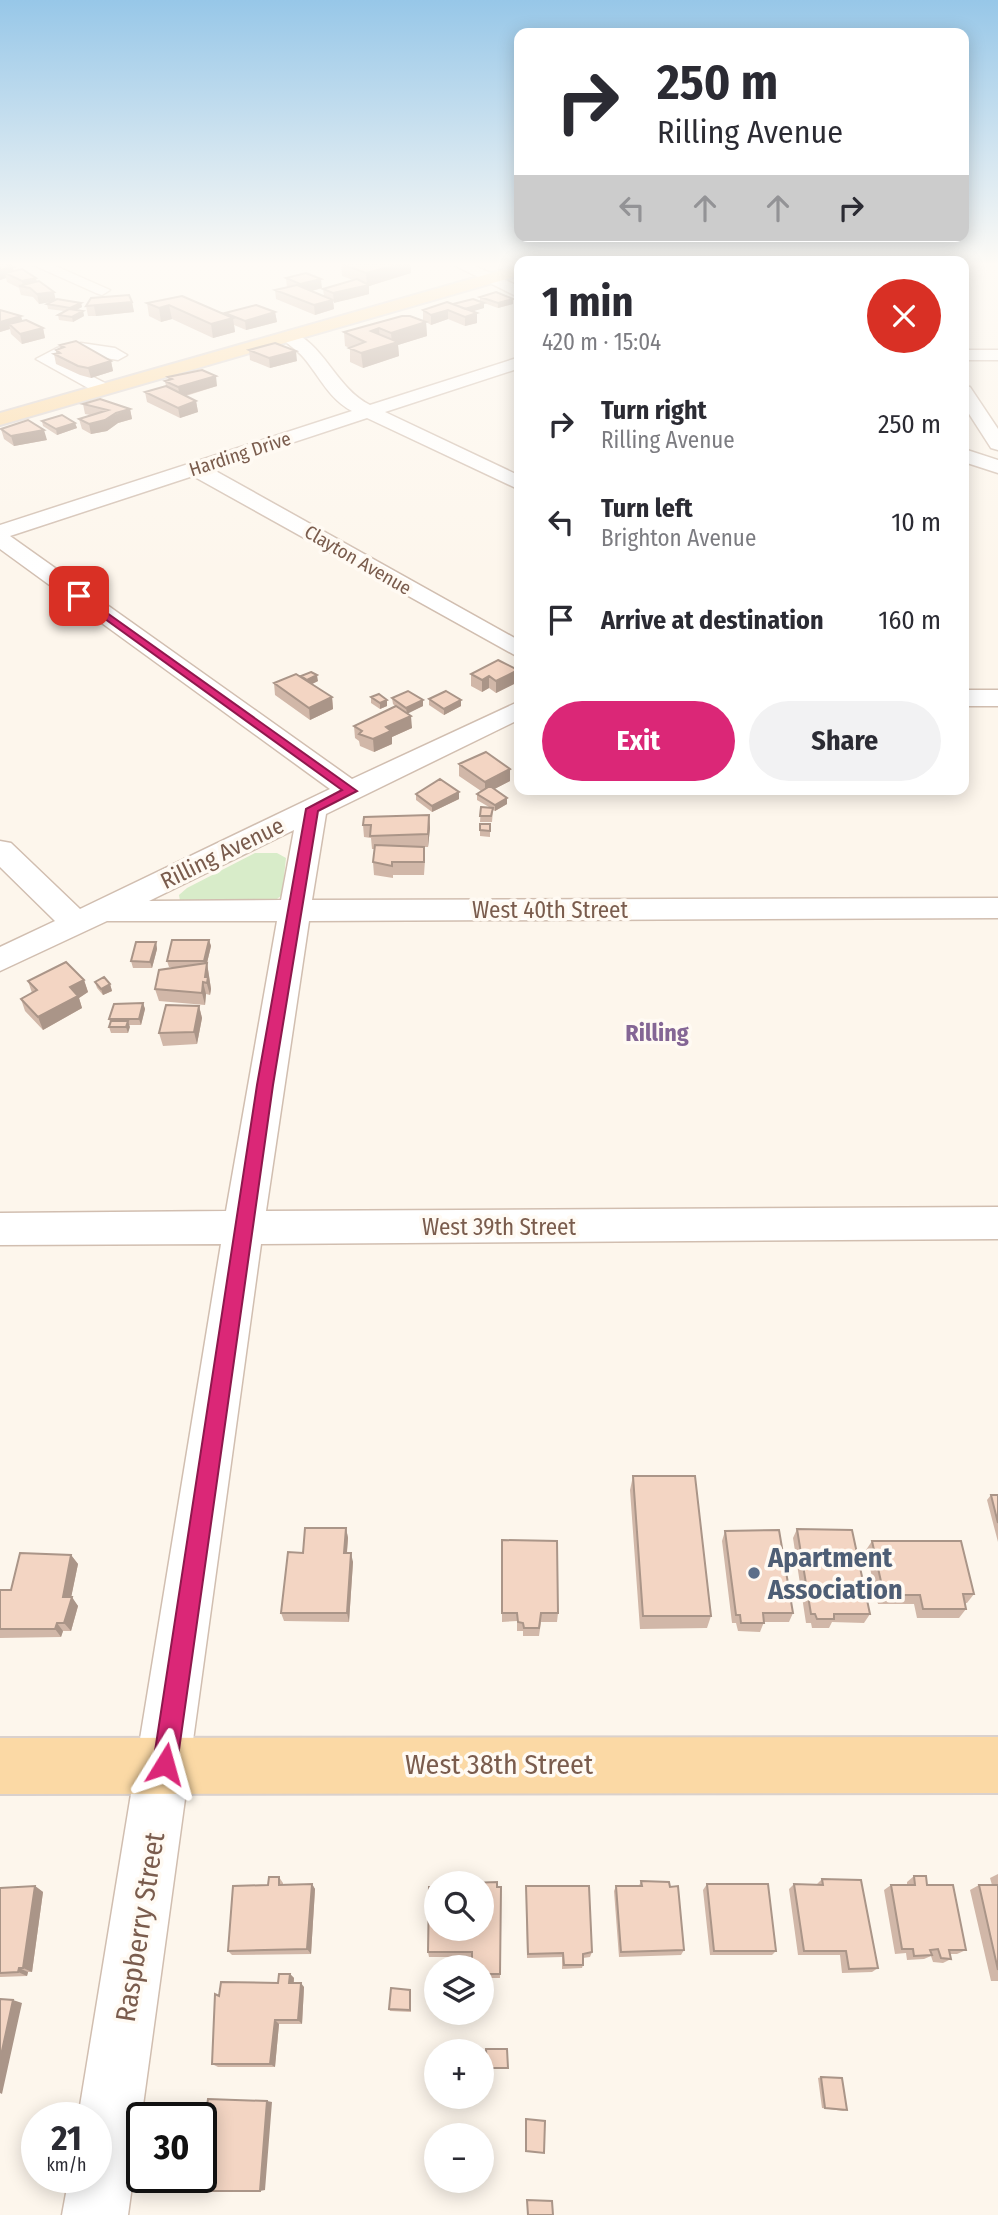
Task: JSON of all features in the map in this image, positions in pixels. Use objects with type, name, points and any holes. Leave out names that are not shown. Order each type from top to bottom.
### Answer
[{"type":"main road","points":[[0,419],[179,367]]},
{"type":"main road","name":"West 38th Street","points":[[0,1766],[998,1765]]},
{"type":"street","points":[[61,367],[103,389]]},
{"type":"street","points":[[323,367],[338,394],[367,412],[514,481]]},
{"type":"street","name":"Harding Drive","points":[[0,532],[504,367]]},
{"type":"street","points":[[969,399],[998,444]]},
{"type":"street","points":[[969,457],[998,467]]},
{"type":"street","name":"Clayton Avenue","points":[[196,469],[514,648]]},
{"type":"street","points":[[0,539],[351,791]]},
{"type":"street","points":[[969,698],[998,698]]},
{"type":"street","name":"Rilling Avenue","points":[[0,960],[514,712]]},
{"type":"street","name":"Raspberry Street","points":[[95,2215],[244,1229],[312,809]]},
{"type":"street","points":[[0,850],[89,917]]},
{"type":"street","name":"West 40th Street","points":[[89,917],[295,910],[998,908]]},
{"type":"street","name":"West 39th Street","points":[[0,1229],[998,1223]]},
{"type":"green space","points":[[255,853],[277,853],[286,858],[282,895],[277,899],[180,901],[179,895],[187,888]]},
{"type":"building","points":[[202,370],[216,376],[178,387],[165,381],[172,379],[168,377]]},
{"type":"building","points":[[166,386],[196,401],[178,408],[145,392]]},
{"type":"building","points":[[100,399],[130,409],[89,424],[79,419],[108,410],[83,404]]},
{"type":"building","points":[[62,415],[75,423],[56,429],[42,421]]},
{"type":"building","points":[[28,420],[44,430],[11,436],[1,429]]},
{"type":"building","points":[[498,660],[514,668],[514,672],[496,681],[489,676],[482,680],[471,674]]},
{"type":"building","points":[[311,672],[317,675],[307,680],[301,676]]},
{"type":"building","points":[[296,674],[332,697],[309,708],[274,683]]},
{"type":"building","points":[[408,691],[423,700],[406,708],[392,698]]},
{"type":"building","points":[[446,691],[461,700],[444,709],[429,699]]},
{"type":"building","points":[[379,694],[387,700],[380,703],[371,697]]},
{"type":"building","points":[[396,706],[411,716],[386,727],[391,731],[373,739],[359,734],[362,731],[354,726]]},
{"type":"building","points":[[486,752],[510,769],[485,782],[459,764]]},
{"type":"building","points":[[440,779],[459,792],[432,806],[416,794]]},
{"type":"building","points":[[490,786],[507,798],[495,805],[477,794]]},
{"type":"building","points":[[481,807],[493,808],[491,816],[480,816]]},
{"type":"building","points":[[429,815],[428,834],[370,836],[371,825],[363,825],[364,817]]},
{"type":"building","points":[[480,824],[490,824],[490,831],[480,830]]},
{"type":"building","points":[[375,845],[424,847],[424,862],[392,862],[392,866],[373,862]]},
{"type":"building","points":[[172,940],[209,940],[204,961],[167,961]]},
{"type":"building","points":[[136,942],[156,942],[150,962],[131,961]]},
{"type":"building","points":[[66,962],[84,980],[70,987],[78,996],[38,1017],[21,999],[37,990],[28,981]]},
{"type":"building","points":[[207,963],[207,983],[203,982],[202,993],[155,989],[159,970]]},
{"type":"building","points":[[104,977],[110,984],[101,989],[95,982]]},
{"type":"building","points":[[143,1003],[139,1019],[109,1019],[114,1004]]},
{"type":"building","points":[[166,1005],[199,1006],[194,1032],[159,1033]]},
{"type":"building","points":[[111,1021],[128,1021],[126,1027],[109,1027]]},
{"type":"building","points":[[633,1476],[695,1476],[711,1616],[643,1616]]},
{"type":"building","points":[[991,1495],[998,1495],[998,1523]]},
{"type":"building","points":[[305,1528],[346,1528],[344,1553],[351,1553],[347,1613],[281,1613],[288,1552],[303,1553]]},
{"type":"building","points":[[797,1529],[852,1530],[870,1614],[834,1614],[834,1619],[817,1619],[815,1614],[811,1614]]},
{"type":"building","points":[[779,1530],[793,1613],[763,1613],[764,1623],[741,1623],[740,1615],[736,1615],[725,1531]]},
{"type":"building","points":[[502,1540],[557,1541],[558,1613],[541,1613],[539,1628],[524,1628],[523,1623],[518,1622],[517,1613],[502,1613]]},
{"type":"building","points":[[872,1541],[961,1541],[974,1594],[963,1594],[966,1609],[923,1609],[920,1595],[884,1595]]},
{"type":"building","points":[[20,1553],[71,1555],[63,1597],[72,1597],[64,1623],[57,1623],[55,1629],[0,1629],[0,1590],[11,1590]]},
{"type":"building","points":[[914,1876],[926,1876],[927,1885],[953,1885],[966,1950],[949,1950],[951,1959],[941,1958],[938,1949],[930,1950],[932,1955],[914,1956],[913,1949],[902,1949],[891,1885],[915,1885]]},
{"type":"building","points":[[269,1877],[279,1877],[279,1885],[312,1884],[307,1949],[228,1951],[233,1886],[268,1885]]},
{"type":"building","points":[[822,1879],[861,1880],[878,1968],[849,1969],[846,1951],[804,1951],[794,1884],[823,1885]]},
{"type":"building","points":[[641,1881],[669,1882],[670,1887],[678,1886],[684,1950],[621,1952],[616,1886],[642,1886]]},
{"type":"building","points":[[494,1882],[497,1882],[497,1887],[501,1887],[500,1974],[494,1974],[494,1955],[428,1952],[428,1941],[494,1941]]},
{"type":"building","points":[[707,1884],[768,1884],[776,1951],[714,1951]]},
{"type":"building","points":[[979,1885],[998,1885],[998,1970]]},
{"type":"building","points":[[35,1886],[23,1968],[19,1968],[18,1972],[0,1973],[0,1888]]},
{"type":"building","points":[[526,1886],[589,1886],[592,1952],[583,1954],[583,1965],[564,1965],[563,1953],[528,1954]]},
{"type":"building","points":[[279,1974],[290,1974],[289,1983],[301,1983],[298,2020],[275,2020],[270,2064],[212,2064],[215,1994],[219,1996],[221,1982],[278,1983]]},
{"type":"building","points":[[391,1988],[410,1990],[410,2010],[389,2009]]},
{"type":"building","points":[[0,1999],[13,2000],[0,2060]]},
{"type":"building","points":[[494,2049],[507,2049],[508,2068],[494,2068]]},
{"type":"building","points":[[821,2077],[842,2078],[847,2110],[825,2108]]},
{"type":"building","points":[[208,2099],[267,2101],[260,2191],[217,2191],[217,2102],[208,2102]]},
{"type":"building","points":[[526,2119],[545,2121],[544,2153],[526,2151]]},
{"type":"building","points":[[527,2200],[552,2201],[553,2215],[528,2215]]},
{"type":"place","name":"Apartment Association","points":[[754,1573]]},
{"type":"district","name":"Rilling","points":[[657,1033]]},
{"type":"route","points":[[79,596],[351,791],[312,809],[265,1085],[165,1764]]}]
